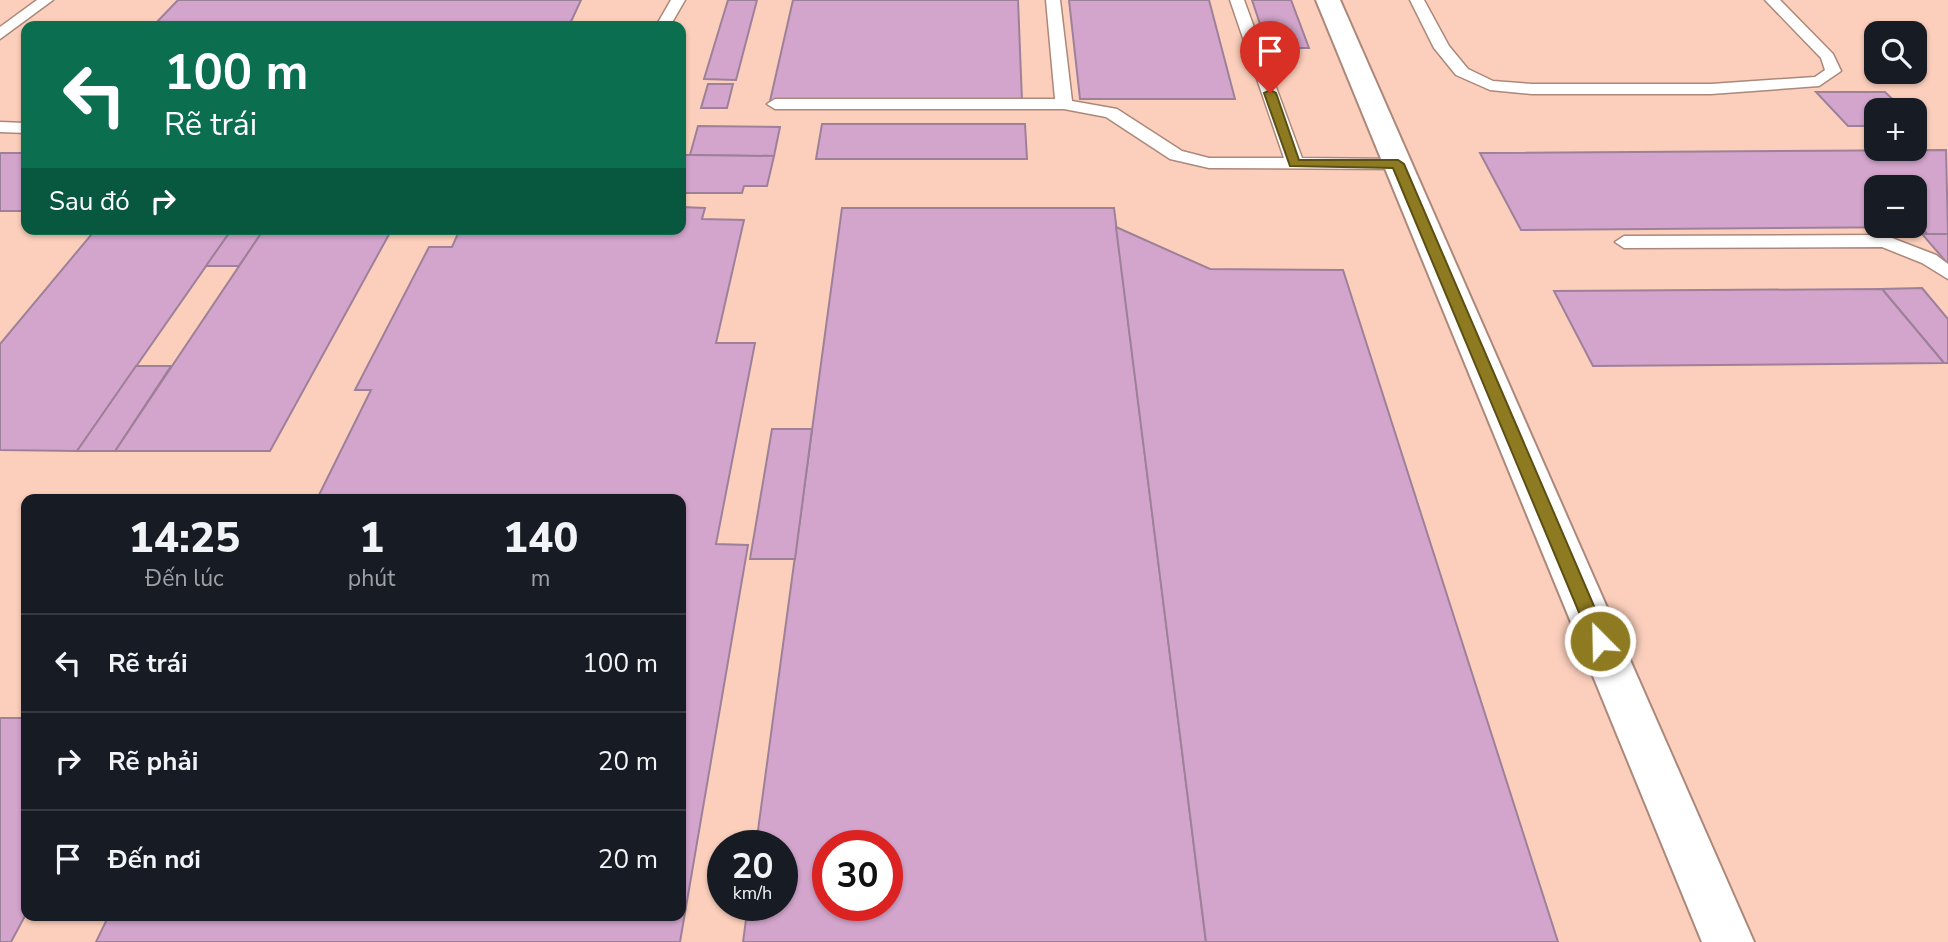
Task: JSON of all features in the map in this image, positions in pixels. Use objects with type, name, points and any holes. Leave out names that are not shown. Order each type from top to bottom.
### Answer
[{"type":"street","points":[[1328,0],[1728,942]]},
{"type":"lane","points":[[0,34],[46,0]]},
{"type":"lane","points":[[666,21],[678,0]]},
{"type":"lane","points":[[1053,0],[1064,104]]},
{"type":"lane","points":[[1237,0],[1294,163]]},
{"type":"lane","points":[[1417,0],[1442,48],[1462,72],[1490,85],[1532,89],[1711,89],[1819,81],[1833,71],[1828,57],[1772,0]]},
{"type":"lane","points":[[775,104],[1064,104],[1111,113],[1177,155],[1209,163],[1398,164]]},
{"type":"lane","points":[[0,127],[21,128]]},
{"type":"lane","points":[[1624,242],[1884,241],[1928,259],[1948,273]]},
{"type":"shaded area","points":[[0,0],[1948,0],[1948,942],[0,942]]},
{"type":"building","points":[[178,0],[581,0],[571,21],[158,21]]},
{"type":"building","points":[[728,0],[757,0],[736,80],[704,79]]},
{"type":"building","points":[[793,0],[1018,0],[1022,101],[770,101]]},
{"type":"building","points":[[1069,0],[1209,0],[1235,99],[1080,99]]},
{"type":"building","points":[[1252,0],[1291,0],[1309,48],[1268,48]]},
{"type":"building","points":[[708,84],[733,84],[727,108],[701,108]]},
{"type":"building","points":[[1816,92],[1885,92],[1891,98],[1864,98],[1864,126],[1848,126]]},
{"type":"building","points":[[822,124],[1025,124],[1027,159],[816,159]]},
{"type":"building","points":[[698,126],[780,127],[774,156],[690,155]]},
{"type":"building","points":[[1927,150],[1946,150],[1948,234],[1927,234],[1927,175],[1864,175],[1864,227],[1521,230],[1480,153],[1864,151],[1864,161],[1927,161]]},
{"type":"building","points":[[0,153],[21,153],[21,211],[0,211]]},
{"type":"building","points":[[686,155],[774,156],[767,186],[744,186],[742,193],[686,193]]},
{"type":"building","points":[[686,207],[705,208],[702,219],[744,220],[716,343],[755,343],[716,544],[748,545],[686,907],[686,494],[319,494],[371,390],[355,390],[429,247],[452,247],[457,235],[686,235]]},
{"type":"building","points":[[842,208],[1114,208],[1206,942],[743,942],[746,921],[798,921],[798,830],[758,830]]},
{"type":"building","points":[[1116,227],[1210,269],[1343,270],[1558,942],[1206,942]]},
{"type":"building","points":[[1927,234],[1948,234],[1948,264],[1925,238]]},
{"type":"building","points":[[91,235],[228,235],[77,451],[0,450],[0,344]]},
{"type":"building","points":[[228,235],[260,235],[239,266],[206,266]]},
{"type":"building","points":[[260,235],[389,235],[270,451],[115,451]]},
{"type":"building","points":[[1922,288],[1948,319],[1948,363],[1944,363],[1882,289]]},
{"type":"building","points":[[1882,289],[1944,363],[1593,366],[1554,291]]},
{"type":"building","points":[[136,366],[171,366],[115,451],[77,451]]},
{"type":"building","points":[[772,429],[812,429],[795,559],[750,559]]},
{"type":"building","points":[[0,718],[21,718],[22,921],[11,942],[0,942]]},
{"type":"building","points":[[106,921],[684,921],[680,942],[96,942]]},
{"type":"route","points":[[1270,93],[1294,163],[1398,164],[1600,641]]}]
